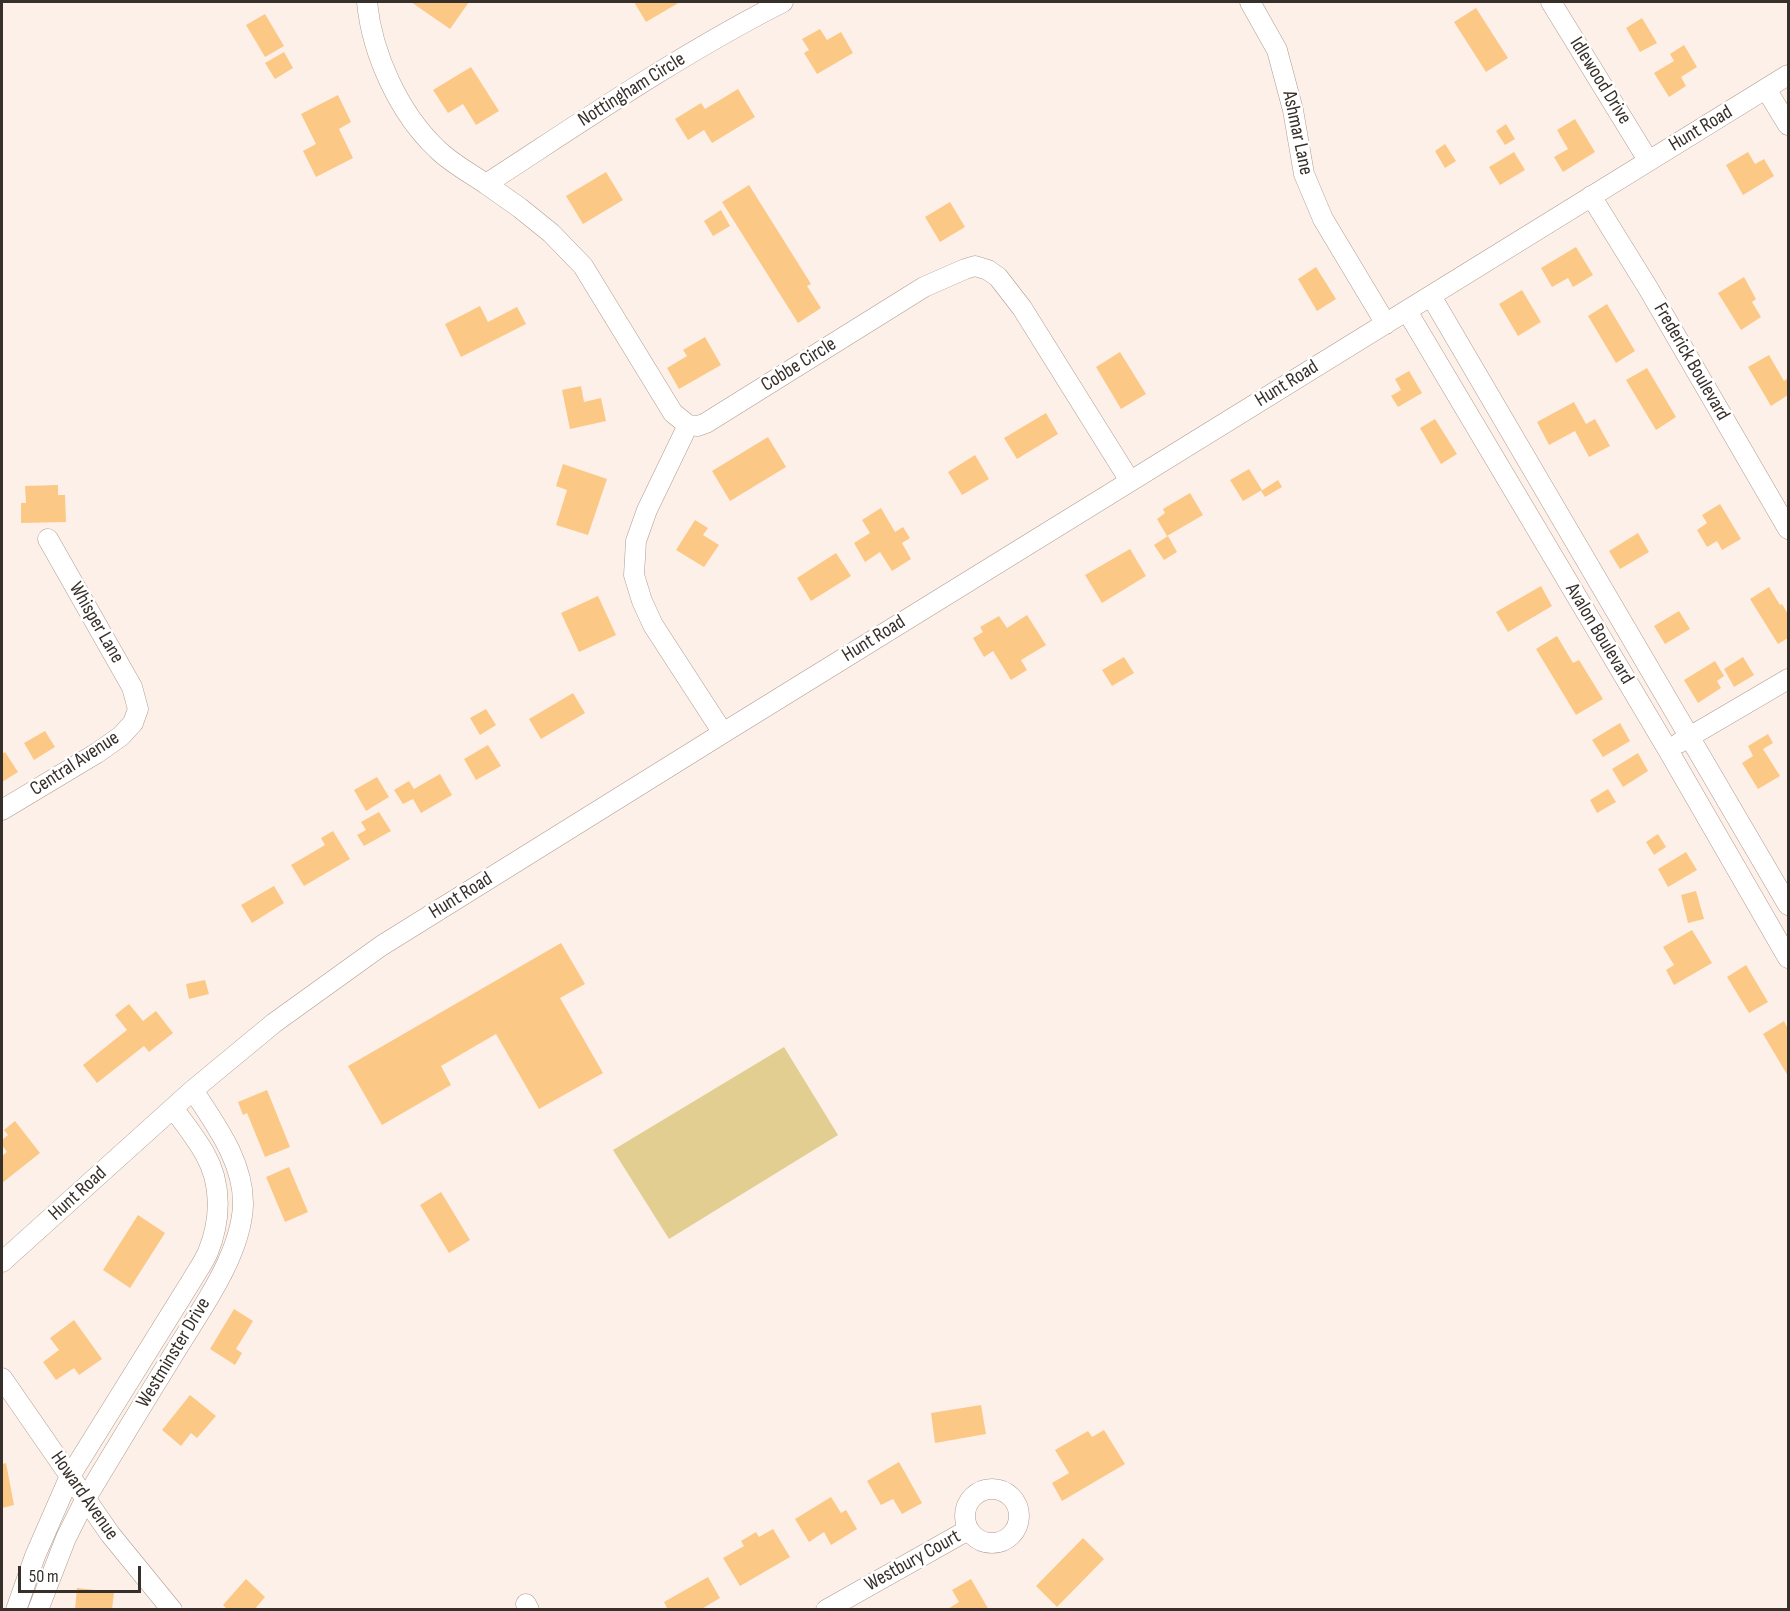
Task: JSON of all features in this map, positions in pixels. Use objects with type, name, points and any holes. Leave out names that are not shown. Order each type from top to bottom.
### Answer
[{"type":"street","points":[[367,2],[377,52],[399,100],[417,129],[438,151],[520,208],[551,233],[583,266],[673,413],[688,425],[647,510],[636,540],[634,575],[642,601],[654,626],[723,733]]},
{"type":"street","name":"Nottingham Circle","points":[[486,184],[649,78],[734,27],[783,2]]},
{"type":"street","name":"Ashmar Lane","points":[[1250,2],[1277,50],[1293,110],[1304,174],[1323,219],[1386,324]]},
{"type":"street","name":"Idlewood Drive","points":[[1551,2],[1648,160]]},
{"type":"street","name":"Hunt Road","points":[[2,1262],[193,1090],[274,1023],[358,962],[723,733],[1788,75]]},
{"type":"street","points":[[1766,89],[1788,125]]},
{"type":"street","name":"Frederick Boulevard","points":[[1591,196],[1648,288],[1788,529]]},
{"type":"street","name":"Cobbe Circle","points":[[688,425],[698,426],[706,423],[924,287],[975,266],[988,270],[998,277],[1022,308],[1130,481]]},
{"type":"street","name":"Avalon Boulevard","points":[[1431,296],[1788,904]]},
{"type":"street","name":"Avalon Boulevard","points":[[1407,311],[1668,750],[1788,958]]},
{"type":"street","name":"Whisper Lane","points":[[48,539],[132,687],[138,709]]},
{"type":"street","points":[[1668,750],[1788,679]]},
{"type":"street","name":"Central Avenue","points":[[2,810],[121,736],[133,723],[138,709]]},
{"type":"street","name":"Westminster Drive","points":[[38,1610],[66,1538],[85,1500],[223,1273],[240,1227],[243,1204],[239,1176],[222,1135],[193,1090]]},
{"type":"street","name":"Westminster Drive","points":[[16,1610],[35,1556],[70,1476],[208,1252],[218,1210],[217,1190],[212,1169],[204,1153],[173,1108]]},
{"type":"street","name":"Howard Avenue","points":[[2,1378],[85,1500],[172,1610]]},
{"type":"street","name":"Westbury Court","points":[[826,1610],[968,1530]]},
{"type":"shaded area","points":[[784,1047],[838,1135],[669,1239],[613,1150]]},
{"type":"building","points":[[411,2],[469,2],[450,29]]},
{"type":"building","points":[[634,2],[680,2],[646,22]]},
{"type":"building","points":[[1476,8],[1508,58],[1486,72],[1454,22]]},
{"type":"building","points":[[265,14],[284,46],[265,57],[246,25]]},
{"type":"building","points":[[1642,18],[1657,43],[1640,52],[1626,28]]},
{"type":"building","points":[[820,29],[827,40],[841,32],[853,53],[817,74],[804,53],[809,50],[802,39]]},
{"type":"building","points":[[1684,45],[1697,67],[1681,77],[1686,86],[1669,97],[1654,73],[1674,61],[1670,54]]},
{"type":"building","points":[[284,52],[293,68],[275,79],[265,63]]},
{"type":"building","points":[[471,67],[499,111],[476,125],[463,104],[448,113],[433,90]]},
{"type":"building","points":[[738,89],[755,117],[712,143],[704,130],[688,140],[675,119],[701,103],[705,109]]},
{"type":"building","points":[[338,95],[351,122],[339,129],[353,158],[316,177],[303,151],[316,144],[301,114]]},
{"type":"building","points":[[1575,119],[1595,152],[1563,172],[1554,157],[1568,149],[1557,130]]},
{"type":"building","points":[[1506,124],[1515,139],[1505,145],[1496,131]]},
{"type":"building","points":[[1445,144],[1456,161],[1445,168],[1435,151]]},
{"type":"building","points":[[1514,152],[1525,170],[1500,185],[1489,167]]},
{"type":"building","points":[[1748,152],[1755,164],[1764,159],[1774,176],[1743,195],[1726,165]]},
{"type":"building","points":[[606,172],[623,200],[583,224],[566,196]]},
{"type":"building","points":[[749,185],[811,284],[807,286],[821,308],[798,323],[722,202]]},
{"type":"building","points":[[950,202],[965,227],[940,242],[925,217]]},
{"type":"building","points":[[721,210],[730,226],[713,236],[704,221]]},
{"type":"building","points":[[1576,247],[1593,275],[1573,287],[1568,278],[1552,287],[1541,268]]},
{"type":"building","points":[[1316,267],[1336,299],[1317,311],[1298,279]]},
{"type":"building","points":[[1744,277],[1756,299],[1752,302],[1761,317],[1741,330],[1718,293]]},
{"type":"building","points":[[1522,290],[1541,322],[1518,336],[1499,304]]},
{"type":"building","points":[[1607,304],[1635,351],[1616,363],[1588,316]]},
{"type":"building","points":[[480,306],[488,322],[517,307],[526,324],[461,357],[445,324]]},
{"type":"building","points":[[705,337],[721,365],[679,389],[667,368],[687,356],[683,350]]},
{"type":"building","points":[[1120,352],[1146,394],[1121,409],[1096,367]]},
{"type":"building","points":[[1769,355],[1784,381],[1788,378],[1788,395],[1771,406],[1748,367]]},
{"type":"building","points":[[1647,368],[1676,417],[1656,430],[1626,380]]},
{"type":"building","points":[[1409,371],[1422,393],[1398,407],[1391,396],[1401,390],[1395,379]]},
{"type":"building","points":[[581,386],[584,402],[601,398],[606,421],[570,429],[562,390]]},
{"type":"building","points":[[1574,402],[1586,424],[1595,419],[1610,446],[1589,457],[1575,431],[1549,445],[1537,422]]},
{"type":"building","points":[[1046,413],[1058,434],[1017,459],[1004,438]]},
{"type":"building","points":[[1435,419],[1457,454],[1441,464],[1420,428]]},
{"type":"building","points":[[768,437],[786,467],[730,501],[712,471]]},
{"type":"building","points":[[975,455],[989,479],[962,495],[948,472]]},
{"type":"building","points":[[563,464],[607,479],[588,535],[556,525],[567,490],[556,486]]},
{"type":"building","points":[[1249,469],[1262,490],[1243,501],[1230,480]]},
{"type":"building","points":[[1278,480],[1282,487],[1265,497],[1261,491]]},
{"type":"building","points":[[58,485],[58,495],[65,495],[66,522],[21,523],[21,503],[26,503],[25,486]]},
{"type":"building","points":[[1190,493],[1203,515],[1167,536],[1157,519],[1165,513],[1163,509]]},
{"type":"building","points":[[1720,504],[1741,539],[1722,550],[1717,541],[1707,547],[1697,530],[1707,523],[1702,515]]},
{"type":"building","points":[[881,508],[895,532],[903,527],[910,538],[902,543],[911,559],[892,571],[880,552],[865,562],[854,543],[870,533],[862,520]]},
{"type":"building","points":[[695,520],[708,528],[703,535],[719,545],[704,567],[676,550]]},
{"type":"building","points":[[1638,533],[1649,552],[1620,569],[1609,551]]},
{"type":"building","points":[[1168,536],[1177,552],[1164,560],[1154,545]]},
{"type":"building","points":[[1130,549],[1146,576],[1102,603],[1085,575]]},
{"type":"building","points":[[836,553],[851,576],[811,601],[797,578]]},
{"type":"building","points":[[1541,586],[1552,606],[1508,632],[1496,612]]},
{"type":"building","points":[[1769,587],[1788,614],[1788,638],[1778,644],[1750,599]]},
{"type":"building","points":[[598,596],[616,635],[579,652],[561,613]]},
{"type":"building","points":[[1679,611],[1690,629],[1665,644],[1654,626]]},
{"type":"building","points":[[1027,615],[1046,645],[1021,660],[1027,670],[1011,680],[993,651],[984,657],[973,638],[983,632],[980,627],[999,616],[1007,628]]},
{"type":"building","points":[[1557,636],[1573,663],[1579,660],[1603,699],[1576,715],[1536,649]]},
{"type":"building","points":[[1124,657],[1134,673],[1112,686],[1102,670]]},
{"type":"building","points":[[1743,657],[1754,675],[1734,687],[1724,669]]},
{"type":"building","points":[[1715,661],[1724,676],[1717,681],[1721,688],[1698,703],[1684,680]]},
{"type":"building","points":[[573,693],[585,713],[541,739],[529,719]]},
{"type":"building","points":[[486,709],[496,725],[480,735],[470,718]]},
{"type":"building","points":[[1620,723],[1630,741],[1603,757],[1592,740]]},
{"type":"building","points":[[45,731],[55,747],[34,760],[24,743]]},
{"type":"building","points":[[1768,734],[1773,743],[1763,749],[1780,776],[1758,789],[1742,763],[1753,756],[1748,746]]},
{"type":"building","points":[[488,745],[501,766],[476,780],[464,759]]},
{"type":"building","points":[[5,752],[18,772],[2,782],[2,754]]},
{"type":"building","points":[[1638,753],[1648,771],[1623,787],[1612,769]]},
{"type":"building","points":[[440,774],[452,795],[421,813],[413,799],[403,804],[394,790],[409,781],[414,789]]},
{"type":"building","points":[[377,777],[389,797],[366,811],[354,790]]},
{"type":"building","points":[[1608,789],[1616,802],[1597,813],[1590,800]]},
{"type":"building","points":[[379,812],[391,831],[364,846],[357,835],[366,830],[361,822]]},
{"type":"building","points":[[333,831],[350,859],[304,886],[291,865],[325,845],[321,838]]},
{"type":"building","points":[[1658,834],[1666,847],[1654,855],[1646,842]]},
{"type":"building","points":[[1686,852],[1697,870],[1668,887],[1658,869]]},
{"type":"building","points":[[274,886],[284,903],[252,923],[241,905]]},
{"type":"building","points":[[1696,891],[1704,919],[1688,923],[1681,895]]},
{"type":"building","points":[[1692,930],[1712,963],[1674,985],[1666,970],[1674,965],[1663,947]]},
{"type":"building","points":[[561,943],[585,984],[560,998],[603,1073],[539,1109],[496,1034],[441,1066],[451,1085],[382,1125],[348,1066]]},
{"type":"building","points":[[1746,965],[1768,1002],[1749,1013],[1727,977]]},
{"type":"building","points":[[205,980],[209,994],[189,999],[186,984]]},
{"type":"building","points":[[129,1004],[143,1021],[156,1011],[173,1033],[149,1052],[144,1046],[97,1083],[83,1065],[127,1030],[115,1015]]},
{"type":"building","points":[[1784,1021],[1788,1029],[1788,1076],[1763,1034]]},
{"type":"building","points":[[267,1090],[290,1147],[265,1157],[247,1113],[243,1115],[238,1102]]},
{"type":"building","points":[[15,1121],[40,1153],[2,1183],[2,1156],[7,1152],[2,1145],[2,1140],[8,1135],[4,1130]]},
{"type":"building","points":[[289,1167],[308,1212],[285,1222],[266,1177]]},
{"type":"building","points":[[441,1192],[470,1240],[449,1253],[420,1205]]},
{"type":"building","points":[[138,1215],[165,1233],[130,1288],[103,1270]]},
{"type":"building","points":[[234,1309],[253,1321],[236,1349],[242,1353],[235,1365],[210,1349]]},
{"type":"building","points":[[74,1320],[102,1359],[79,1375],[74,1368],[56,1380],[43,1362],[59,1350],[50,1338]]},
{"type":"building","points":[[190,1395],[216,1416],[197,1438],[191,1433],[181,1446],[162,1430]]},
{"type":"building","points":[[981,1405],[986,1434],[935,1443],[931,1413]]},
{"type":"building","points":[[1104,1430],[1125,1464],[1062,1501],[1052,1483],[1069,1473],[1055,1450],[1088,1431],[1092,1437]]},
{"type":"building","points":[[899,1462],[922,1503],[902,1514],[893,1499],[881,1505],[867,1481]]},
{"type":"building","points":[[6,1463],[14,1505],[2,1508],[2,1464]]},
{"type":"building","points":[[831,1497],[841,1513],[846,1510],[857,1529],[831,1545],[824,1532],[809,1542],[795,1519]]},
{"type":"building","points":[[773,1529],[790,1557],[740,1586],[723,1558],[744,1546],[741,1541],[756,1532],[759,1537]]},
{"type":"building","points":[[1083,1538],[1104,1559],[1057,1607],[1036,1586]]},
{"type":"building","points":[[708,1577],[720,1598],[700,1610],[668,1610],[664,1602]]},
{"type":"building","points":[[246,1579],[265,1597],[254,1610],[228,1610],[223,1605]]},
{"type":"building","points":[[971,1579],[989,1610],[946,1610],[959,1602],[952,1590]]},
{"type":"building","points":[[77,1588],[114,1592],[112,1610],[75,1610]]}]
